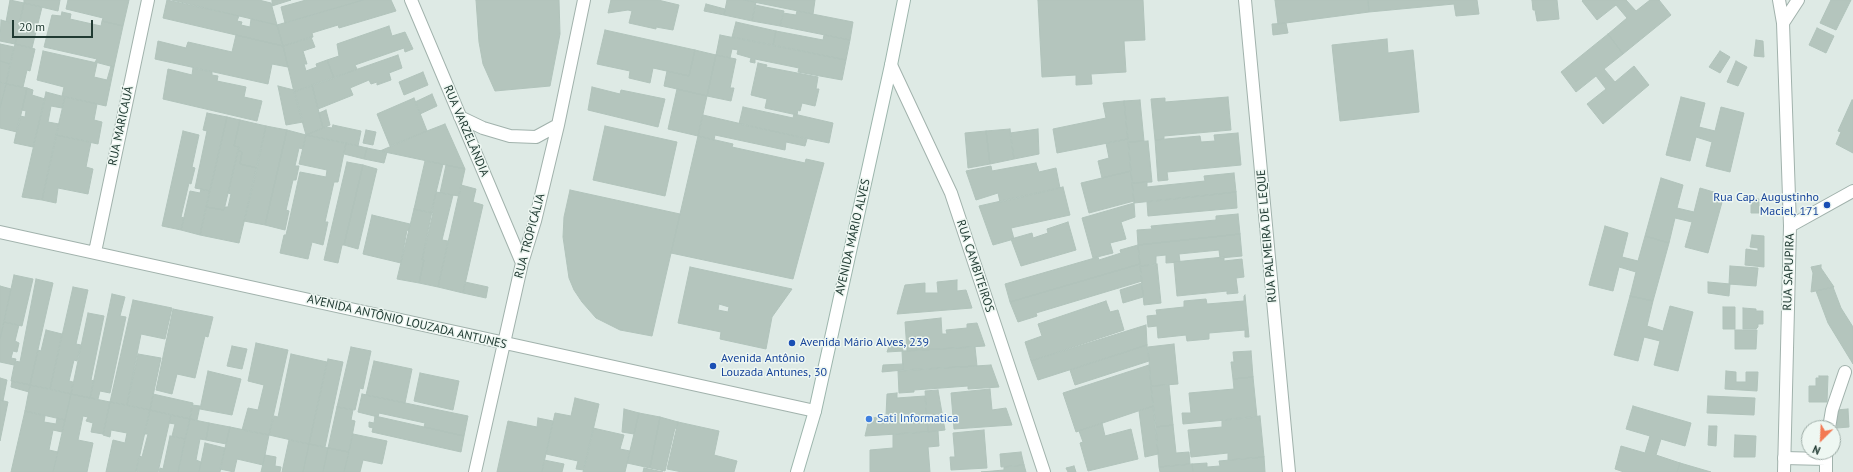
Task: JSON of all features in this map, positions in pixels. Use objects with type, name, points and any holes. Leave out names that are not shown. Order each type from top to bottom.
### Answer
[{"type":"street","name":"RUA MARICAUÁ","points":[[95,252],[148,0]]},
{"type":"street","name":"RUA VARZELÂNDIA","points":[[411,0],[522,263]]},
{"type":"street","name":"RUA TROPICÁLIA","points":[[475,472],[522,263],[535,221],[558,125],[584,0]]},
{"type":"street","name":"AVENIDA MÁRIO ALVES","points":[[797,472],[815,411],[892,65],[904,0]]},
{"type":"street","name":"RUA PALMEIRA DE LEQUE","points":[[1244,0],[1289,472]]},
{"type":"street","name":"RUA SAPUPIRA","points":[[1779,0],[1783,23],[1790,226],[1784,472]]},
{"type":"street","points":[[1783,23],[1798,0]]},
{"type":"street","name":"RUA CAMBITEIROS","points":[[892,65],[951,193],[1044,472]]},
{"type":"street","points":[[460,117],[482,128],[510,136],[536,137],[558,125]]},
{"type":"street","points":[[1790,226],[1853,191]]},
{"type":"street","name":"AVENIDA ANTÔNIO LOUZADA ANTUNES","points":[[0,232],[503,344],[815,411]]},
{"type":"street","points":[[1830,420],[1832,410],[1845,372]]},
{"type":"street","points":[[1784,458],[1801,457]]},
{"type":"street","points":[[1826,460],[1826,472]]},
{"type":"building","points":[[10,0],[24,3],[19,25],[6,22]]},
{"type":"building","points":[[24,0],[60,0],[58,11],[24,3]]},
{"type":"building","points":[[68,0],[129,0],[123,26],[102,21],[103,18],[66,9]]},
{"type":"building","points":[[167,0],[239,16],[237,21],[242,22],[241,25],[250,27],[251,19],[277,25],[283,46],[163,18]]},
{"type":"building","points":[[172,0],[259,0],[271,3],[277,25]]},
{"type":"building","points":[[272,0],[291,0],[272,6]]},
{"type":"building","points":[[306,0],[363,0],[285,23],[281,7]]},
{"type":"building","points":[[363,0],[391,0],[396,11],[339,28],[338,25],[312,33],[313,37],[283,46],[277,25]]},
{"type":"building","points":[[476,0],[559,0],[560,34],[550,86],[495,91],[483,64],[479,42]]},
{"type":"building","points":[[611,0],[658,0],[679,5],[673,30],[656,27],[656,29],[629,23],[632,11],[628,10],[608,13]]},
{"type":"building","points":[[727,0],[756,2],[752,21],[724,15]]},
{"type":"building","points":[[744,0],[815,0],[813,14]]},
{"type":"building","points":[[1038,0],[1143,0],[1145,40],[1124,41],[1126,72],[1091,74],[1092,84],[1076,85],[1076,75],[1042,77]]},
{"type":"building","points":[[1275,0],[1368,0],[1369,12],[1278,24]]},
{"type":"building","points":[[1368,0],[1477,0],[1479,14],[1456,16],[1454,4],[1369,12]]},
{"type":"building","points":[[1532,0],[1557,0],[1559,19],[1537,21],[1535,10],[1533,10]]},
{"type":"building","points":[[1626,0],[1636,11],[1650,0],[1659,0],[1671,15],[1623,54],[1608,34],[1627,18],[1616,5],[1597,20],[1582,1]]},
{"type":"building","points":[[1831,0],[1851,0],[1836,30],[1820,23]]},
{"type":"building","points":[[24,3],[42,7],[32,48],[15,44]]},
{"type":"building","points":[[706,4],[725,9],[724,15],[704,11]]},
{"type":"building","points":[[755,5],[784,11],[780,26],[752,21]]},
{"type":"building","points":[[797,11],[853,22],[850,40],[780,26],[783,13],[796,15]]},
{"type":"building","points":[[62,12],[71,14],[70,19],[101,26],[102,21],[123,26],[114,67],[95,62],[97,59],[44,47],[52,15],[61,16]]},
{"type":"building","points":[[1,20],[19,25],[15,44],[0,41]]},
{"type":"building","points":[[736,22],[776,31],[773,45],[732,37]]},
{"type":"building","points":[[1286,23],[1288,33],[1273,35],[1272,24]]},
{"type":"building","points":[[389,26],[392,36],[405,32],[413,49],[405,52],[404,48],[355,65],[357,69],[334,78],[327,60],[339,56],[337,44]]},
{"type":"building","points":[[1817,28],[1834,36],[1826,53],[1809,45]]},
{"type":"building","points":[[605,30],[695,50],[689,76],[653,68],[650,83],[629,78],[630,71],[597,64]]},
{"type":"building","points":[[776,31],[823,40],[824,35],[850,40],[846,60],[773,45]]},
{"type":"building","points":[[1608,34],[1623,54],[1604,69],[1615,82],[1634,66],[1649,85],[1603,124],[1587,104],[1606,89],[1596,76],[1576,92],[1561,72]]},
{"type":"building","points":[[236,35],[283,46],[288,67],[272,64],[268,84],[155,59],[158,41],[186,48],[188,42],[232,52]]},
{"type":"building","points":[[720,35],[846,60],[842,80],[798,72],[799,68],[755,59],[755,63],[750,62],[751,58],[737,54],[738,50],[732,49],[730,58],[716,55]]},
{"type":"building","points":[[311,37],[315,47],[303,51],[307,64],[304,64],[306,71],[317,67],[316,64],[327,60],[334,78],[294,92],[283,46]]},
{"type":"building","points":[[1387,39],[1388,53],[1413,50],[1419,112],[1340,121],[1332,45]]},
{"type":"building","points":[[1756,40],[1763,41],[1764,57],[1754,56]]},
{"type":"building","points":[[0,44],[14,47],[10,64],[0,61]]},
{"type":"building","points":[[15,44],[35,49],[30,71],[27,70],[23,87],[6,84]]},
{"type":"building","points":[[695,50],[716,55],[707,96],[664,86],[667,71],[689,76]]},
{"type":"building","points":[[43,51],[97,63],[94,77],[107,80],[111,66],[114,67],[106,106],[62,96],[64,87],[37,80]]},
{"type":"building","points":[[1720,51],[1730,57],[1720,73],[1709,67]]},
{"type":"building","points":[[398,55],[402,68],[389,73],[391,80],[377,85],[377,82],[371,84],[369,80],[350,88],[353,95],[318,109],[312,85]]},
{"type":"building","points":[[716,55],[736,59],[730,88],[734,88],[731,101],[707,96]]},
{"type":"building","points":[[0,61],[10,64],[6,84],[0,82]]},
{"type":"building","points":[[1736,61],[1747,67],[1738,86],[1727,82]]},
{"type":"building","points":[[758,63],[767,65],[766,67],[818,77],[816,89],[819,89],[815,106],[802,103],[800,111],[798,110],[797,115],[765,108],[767,99],[751,95]]},
{"type":"building","points":[[193,68],[212,72],[212,75],[218,76],[217,81],[246,87],[244,97],[262,101],[257,121],[163,99],[168,69],[192,75]]},
{"type":"building","points":[[423,72],[428,85],[404,95],[399,82]]},
{"type":"building","points":[[0,82],[6,85],[0,108]]},
{"type":"building","points":[[6,84],[27,88],[17,132],[0,128],[0,108]]},
{"type":"building","points":[[312,85],[323,128],[306,135],[294,92]]},
{"type":"building","points":[[278,86],[294,90],[303,122],[286,125]]},
{"type":"building","points":[[592,87],[620,94],[621,90],[665,99],[658,127],[588,110]]},
{"type":"building","points":[[27,88],[33,90],[32,95],[45,99],[33,147],[14,143],[20,116],[25,117],[26,111],[22,110]]},
{"type":"building","points":[[677,89],[707,96],[698,136],[668,129]]},
{"type":"building","points":[[46,92],[65,97],[62,108],[51,106],[48,122],[59,124],[42,200],[22,197]]},
{"type":"building","points":[[432,94],[437,106],[420,114],[415,102]]},
{"type":"building","points":[[65,97],[97,104],[94,120],[102,122],[98,144],[56,135]]},
{"type":"building","points":[[1228,97],[1231,130],[1164,136],[1164,139],[1155,140],[1151,99],[1165,98],[1165,102]]},
{"type":"building","points":[[1681,97],[1705,103],[1699,127],[1715,131],[1721,107],[1744,113],[1730,172],[1706,166],[1712,142],[1696,137],[1690,161],[1666,155]]},
{"type":"building","points":[[414,98],[427,131],[390,146],[377,114]]},
{"type":"building","points":[[1140,100],[1144,141],[1128,142],[1124,101]]},
{"type":"building","points":[[1852,100],[1853,153],[1836,144],[1841,132],[1838,131]]},
{"type":"building","points":[[1124,101],[1128,139],[1057,153],[1053,129],[1106,118],[1103,103]]},
{"type":"building","points":[[743,107],[793,118],[794,114],[833,123],[829,143],[739,124]]},
{"type":"building","points":[[326,110],[330,125],[323,128],[319,113]]},
{"type":"building","points":[[207,113],[227,117],[210,191],[195,188],[207,131],[203,130]]},
{"type":"building","points":[[703,115],[807,139],[805,146],[786,142],[785,150],[715,135],[714,140],[698,136]]},
{"type":"building","points":[[227,117],[240,120],[234,146],[239,147],[224,210],[206,207]]},
{"type":"building","points":[[240,120],[266,126],[257,168],[240,164],[242,152],[238,150],[239,147],[234,146]]},
{"type":"building","points":[[445,124],[465,169],[380,151],[427,131]]},
{"type":"building","points":[[333,125],[361,131],[358,146],[306,135],[326,127],[332,128]]},
{"type":"building","points":[[266,126],[287,130],[265,225],[244,221]]},
{"type":"building","points":[[605,126],[677,142],[665,196],[593,180]]},
{"type":"building","points":[[1010,129],[1014,159],[990,164],[986,131]]},
{"type":"building","points":[[1038,129],[1039,154],[1014,159],[1010,133]]},
{"type":"building","points":[[287,130],[306,135],[303,149],[299,148],[295,166],[299,166],[296,180],[293,180],[286,210],[289,211],[285,230],[265,225]]},
{"type":"building","points":[[366,130],[376,132],[373,145],[363,143]]},
{"type":"building","points":[[183,131],[199,135],[192,167],[195,168],[191,184],[189,183],[181,217],[184,218],[181,230],[162,226]]},
{"type":"building","points":[[986,131],[990,164],[968,168],[965,133]]},
{"type":"building","points":[[1238,133],[1241,165],[1167,172],[1168,180],[1158,181],[1155,140],[1200,136],[1201,142],[1215,141],[1214,135]]},
{"type":"building","points":[[56,135],[91,142],[86,167],[93,169],[88,194],[58,188],[56,203],[42,200]]},
{"type":"building","points":[[306,135],[346,143],[338,182],[334,182],[325,222],[328,222],[323,245],[312,242],[308,259],[280,253],[284,235],[286,235],[300,172],[326,177],[327,170],[299,164]]},
{"type":"building","points":[[698,136],[733,144],[732,147],[805,163],[806,159],[824,163],[793,279],[671,253]]},
{"type":"building","points":[[1128,139],[1131,171],[1102,178],[1098,161],[1109,158],[1106,143]]},
{"type":"building","points":[[1148,141],[1152,182],[1132,183],[1128,142]]},
{"type":"building","points":[[346,143],[367,148],[364,159],[344,154]]},
{"type":"building","points":[[367,148],[387,152],[384,163],[364,159]]},
{"type":"building","points":[[238,150],[242,152],[240,164],[257,168],[239,243],[200,235],[206,207],[224,210],[225,207],[228,207],[231,194],[228,193]]},
{"type":"building","points":[[425,161],[443,164],[431,213],[414,209]]},
{"type":"building","points":[[347,162],[363,165],[344,245],[342,245],[338,263],[324,260]]},
{"type":"building","points":[[1036,163],[1039,172],[1056,168],[1060,188],[1000,202],[998,193],[976,200],[966,171],[991,166],[992,171]]},
{"type":"building","points":[[363,165],[377,169],[358,249],[344,245]]},
{"type":"building","points":[[446,165],[465,169],[459,196],[440,193]]},
{"type":"building","points":[[1131,171],[1134,201],[1089,213],[1081,183]]},
{"type":"building","points":[[1234,173],[1236,192],[1134,203],[1132,183],[1147,182],[1147,187],[1205,181],[1204,176]]},
{"type":"building","points":[[1661,178],[1683,185],[1677,208],[1694,212],[1700,188],[1724,195],[1708,253],[1685,247],[1692,222],[1675,218],[1669,243],[1645,236]]},
{"type":"building","points":[[461,185],[476,189],[473,202],[483,205],[463,293],[438,287]]},
{"type":"building","points":[[1063,187],[1070,215],[1011,228],[1014,239],[993,245],[979,206]]},
{"type":"building","points":[[201,189],[210,191],[200,235],[181,230],[190,191],[200,193]]},
{"type":"building","points":[[570,190],[680,214],[652,336],[620,330],[596,318],[574,290],[569,278],[563,237],[564,217]]},
{"type":"building","points":[[436,192],[453,195],[442,240],[448,241],[438,287],[419,283],[424,260],[422,260]]},
{"type":"building","points":[[1236,192],[1237,208],[1148,216],[1147,202]]},
{"type":"building","points":[[1751,198],[1759,199],[1759,213],[1751,213]]},
{"type":"building","points":[[1134,203],[1135,217],[1121,222],[1126,239],[1110,243],[1113,253],[1093,258],[1082,218]]},
{"type":"building","points":[[414,209],[433,213],[422,260],[424,260],[419,283],[397,279]]},
{"type":"building","points":[[1238,214],[1240,234],[1138,245],[1137,230],[1152,229],[1151,226],[1216,220],[1216,216]]},
{"type":"building","points":[[372,215],[410,224],[409,231],[407,230],[401,263],[363,254]]},
{"type":"building","points":[[1068,222],[1076,250],[1021,266],[1011,239],[1032,233],[1033,238],[1048,233],[1047,229]]},
{"type":"building","points":[[1605,226],[1628,233],[1622,257],[1638,261],[1645,236],[1669,243],[1653,301],[1630,296],[1636,272],[1619,267],[1613,291],[1589,285]]},
{"type":"building","points":[[1240,234],[1242,256],[1220,258],[1219,250],[1179,254],[1180,262],[1166,263],[1166,255],[1156,256],[1156,265],[1140,266],[1138,245]]},
{"type":"building","points":[[1752,235],[1764,236],[1764,267],[1745,265],[1746,249],[1758,251],[1758,248],[1750,247]]},
{"type":"building","points":[[1138,245],[1140,264],[1010,302],[1005,284],[1098,257],[1099,260],[1121,253],[1120,250]]},
{"type":"building","points":[[1224,257],[1224,261],[1242,259],[1244,277],[1236,278],[1238,293],[1227,294],[1227,291],[1177,296],[1174,262]]},
{"type":"building","points":[[1140,264],[1142,281],[1036,313],[1037,316],[1018,322],[1010,302]]},
{"type":"building","points":[[1157,264],[1161,303],[1144,305],[1140,266]]},
{"type":"building","points":[[1821,265],[1821,268],[1834,287],[1811,292],[1813,273],[1811,267]]},
{"type":"building","points":[[1730,266],[1758,268],[1756,286],[1729,284]]},
{"type":"building","points":[[690,267],[792,289],[772,317],[766,349],[720,339],[721,332],[678,323]],"holes":[[[719,304],[729,307],[728,312],[718,310]]]},
{"type":"building","points":[[14,275],[33,279],[22,326],[4,322]]},
{"type":"building","points":[[36,279],[53,283],[30,385],[11,381],[15,361],[20,362]]},
{"type":"building","points":[[957,280],[957,291],[966,290],[972,308],[897,314],[905,285],[925,283],[925,293],[938,293],[937,282]]},
{"type":"building","points":[[465,282],[488,287],[486,298],[463,293]]},
{"type":"building","points":[[1708,282],[1730,284],[1729,296],[1708,293]]},
{"type":"building","points":[[1142,283],[1143,297],[1123,303],[1120,290]]},
{"type":"building","points":[[0,286],[11,289],[0,339]]},
{"type":"building","points":[[73,287],[88,290],[76,344],[81,345],[77,361],[74,360],[69,381],[73,382],[71,394],[50,389]]},
{"type":"building","points":[[1833,287],[1841,308],[1853,327],[1853,364],[1828,323],[1816,291]]},
{"type":"building","points":[[112,294],[125,297],[120,316],[126,317],[110,393],[100,391],[98,399],[90,398]]},
{"type":"building","points":[[1245,295],[1249,337],[1245,337],[1245,330],[1209,333],[1209,339],[1187,341],[1186,335],[1158,338],[1157,326],[1148,327],[1147,316],[1157,315],[1156,310],[1184,307],[1184,301],[1206,299],[1207,304],[1244,301]]},
{"type":"building","points":[[1630,296],[1653,301],[1647,326],[1663,331],[1670,306],[1693,312],[1678,371],[1654,365],[1660,341],[1644,337],[1638,361],[1614,355]]},
{"type":"building","points":[[133,300],[172,308],[165,339],[141,334],[127,405],[110,402]]},
{"type":"building","points":[[1106,301],[1110,312],[1118,310],[1124,330],[1031,361],[1025,342],[1042,336],[1038,324]]},
{"type":"building","points":[[1723,307],[1735,307],[1735,329],[1723,329]]},
{"type":"building","points":[[1743,308],[1763,311],[1763,324],[1758,324],[1756,329],[1743,329]]},
{"type":"building","points":[[173,309],[213,317],[208,337],[205,336],[195,378],[177,374],[172,394],[156,390]]},
{"type":"building","points":[[88,313],[104,316],[91,380],[94,381],[90,398],[71,394]]},
{"type":"building","points":[[941,318],[942,334],[947,334],[946,330],[967,328],[967,324],[977,323],[985,346],[907,351],[905,322]]},
{"type":"building","points":[[4,322],[19,325],[15,341],[19,343],[17,352],[13,351],[11,358],[16,359],[14,365],[0,362],[0,339]]},
{"type":"building","points":[[1146,325],[1147,345],[1038,380],[1031,361]]},
{"type":"building","points":[[46,330],[62,334],[50,389],[30,385],[38,350],[41,351]]},
{"type":"building","points":[[1735,330],[1757,330],[1756,349],[1735,349]]},
{"type":"building","points":[[902,342],[903,351],[887,352],[890,343]]},
{"type":"building","points":[[256,343],[288,350],[269,435],[242,430],[248,408],[258,410],[264,385],[248,381]]},
{"type":"building","points":[[1174,344],[1178,384],[1151,386],[1148,347]]},
{"type":"building","points":[[1147,345],[1149,361],[1075,385],[1070,370]]},
{"type":"building","points":[[232,346],[247,349],[242,369],[227,366]]},
{"type":"building","points":[[351,347],[371,351],[363,389],[360,388],[355,410],[337,407]]},
{"type":"building","points":[[975,347],[977,366],[903,370],[902,351]]},
{"type":"building","points":[[1251,351],[1253,377],[1233,379],[1231,362],[1234,362],[1233,352]]},
{"type":"building","points":[[138,354],[161,358],[150,410],[127,405]]},
{"type":"building","points":[[291,354],[327,362],[309,444],[269,435],[274,416],[278,417]]},
{"type":"building","points":[[328,359],[343,362],[325,447],[309,444]]},
{"type":"building","points":[[374,361],[412,369],[405,403],[366,395]]},
{"type":"building","points":[[903,364],[903,370],[882,372],[883,365]]},
{"type":"building","points":[[991,365],[999,387],[968,389],[968,386],[914,390],[914,392],[899,393],[898,371]]},
{"type":"building","points":[[1149,365],[1153,406],[1076,432],[1063,393]]},
{"type":"building","points":[[208,371],[241,379],[232,415],[200,409]]},
{"type":"building","points":[[1726,371],[1736,372],[1736,382],[1746,382],[1746,372],[1758,372],[1757,391],[1725,389]]},
{"type":"building","points":[[420,373],[459,381],[453,410],[414,401]]},
{"type":"building","points":[[1819,376],[1828,376],[1827,402],[1809,402],[1809,386],[1816,386],[1816,378],[1819,378]]},
{"type":"building","points":[[1253,377],[1257,417],[1183,424],[1182,413],[1191,413],[1189,393],[1234,389],[1233,379]]},
{"type":"building","points":[[0,378],[7,380],[3,401],[0,400]]},
{"type":"building","points":[[12,381],[30,385],[29,392],[11,387]]},
{"type":"building","points":[[30,385],[71,394],[65,420],[25,411]]},
{"type":"building","points":[[1169,385],[1173,425],[1156,427],[1151,386]]},
{"type":"building","points":[[990,389],[992,410],[1006,408],[1012,425],[954,429],[951,393]]},
{"type":"building","points":[[938,390],[945,430],[928,432],[925,391]]},
{"type":"building","points":[[897,393],[897,398],[925,396],[928,432],[865,436],[869,419],[886,415],[887,394]]},
{"type":"building","points":[[71,394],[110,402],[103,434],[91,432],[93,423],[86,421],[88,417],[83,416],[78,440],[93,443],[87,472],[53,472]]},
{"type":"building","points":[[153,394],[193,403],[190,419],[150,410]]},
{"type":"building","points":[[362,394],[468,416],[464,436],[424,427],[425,423],[379,413],[378,417],[358,412]]},
{"type":"building","points":[[1708,396],[1755,398],[1754,415],[1707,413]]},
{"type":"building","points":[[575,398],[599,404],[584,470],[576,469],[578,461],[546,454],[555,413],[571,416]]},
{"type":"building","points":[[0,400],[8,402],[0,441]]},
{"type":"building","points":[[110,402],[150,410],[136,472],[106,472],[113,440],[125,443],[127,433],[111,430],[110,437],[103,435]]},
{"type":"building","points":[[192,405],[200,406],[197,420],[190,419]]},
{"type":"building","points":[[1153,406],[1158,454],[1145,457],[1139,411]]},
{"type":"building","points":[[1633,406],[1691,423],[1685,446],[1661,439],[1656,455],[1680,463],[1677,472],[1624,472],[1615,469],[1621,446],[1645,453],[1650,436],[1626,429]]},
{"type":"building","points":[[337,407],[353,410],[351,420],[355,421],[349,452],[328,448]]},
{"type":"building","points":[[624,409],[639,413],[634,434],[622,432]]},
{"type":"building","points":[[1848,409],[1849,427],[1841,428],[1841,420],[1837,420],[1836,410]]},
{"type":"building","points":[[150,410],[171,415],[158,472],[139,472],[136,471],[139,456],[142,457],[148,434],[144,434]]},
{"type":"building","points":[[25,411],[45,416],[44,422],[56,424],[57,418],[65,420],[62,432],[53,430],[49,450],[58,452],[53,472],[11,472]]},
{"type":"building","points":[[639,413],[660,417],[650,468],[627,463]]},
{"type":"building","points":[[171,415],[190,419],[185,439],[172,436],[175,424],[169,423]]},
{"type":"building","points":[[375,416],[464,436],[461,452],[372,432],[373,428],[369,427],[369,422],[374,423]]},
{"type":"building","points":[[1260,416],[1264,457],[1228,460],[1228,453],[1191,457],[1188,430],[1222,427],[1222,420]]},
{"type":"building","points":[[660,417],[678,422],[677,429],[675,428],[665,471],[650,468]]},
{"type":"building","points":[[538,418],[553,421],[542,472],[497,472],[508,421],[537,427]]},
{"type":"building","points":[[190,419],[209,423],[206,440],[200,439],[196,460],[201,462],[199,472],[178,472]]},
{"type":"building","points":[[678,422],[719,431],[714,455],[737,461],[734,472],[682,472],[667,469]]},
{"type":"building","points":[[209,423],[230,427],[226,444],[206,440]]},
{"type":"building","points":[[1102,423],[1105,436],[1131,429],[1138,459],[1088,471],[1080,443],[1083,442],[1079,431]]},
{"type":"building","points":[[1173,425],[1176,453],[1189,452],[1190,464],[1159,467],[1156,427]]},
{"type":"building","points":[[1709,426],[1717,426],[1716,446],[1708,445]]},
{"type":"building","points":[[230,427],[269,435],[263,465],[237,459],[234,472],[220,469]]},
{"type":"building","points":[[593,428],[624,435],[620,449],[630,451],[625,472],[583,472]]},
{"type":"building","points":[[984,430],[987,468],[951,470],[950,457],[955,457],[953,433]]},
{"type":"building","points":[[938,431],[939,446],[928,447],[930,472],[870,472],[870,450],[893,448],[893,434]]},
{"type":"building","points":[[353,434],[387,441],[382,464],[363,460],[360,472],[344,472]]},
{"type":"building","points":[[1735,435],[1756,436],[1755,457],[1734,457]]},
{"type":"building","points":[[170,436],[185,439],[178,472],[159,472],[160,468],[163,469]]},
{"type":"building","points":[[289,440],[309,444],[303,472],[282,472]]},
{"type":"building","points":[[205,443],[225,448],[220,472],[199,472]]},
{"type":"building","points":[[309,444],[328,448],[323,472],[303,472]]},
{"type":"building","points":[[328,448],[349,452],[344,472],[323,472]]},
{"type":"building","points":[[1021,452],[1024,465],[1001,467],[1000,454]]},
{"type":"building","points":[[265,455],[276,457],[275,466],[281,467],[280,472],[261,472]]},
{"type":"building","points":[[1264,457],[1265,472],[1193,472],[1192,464],[1207,463],[1207,467],[1220,466],[1219,461]]},
{"type":"building","points":[[544,460],[564,464],[562,472],[542,472]]},
{"type":"building","points":[[1680,463],[1711,472],[1677,472]]},
{"type":"building","points":[[1192,464],[1193,472],[1160,472],[1159,467]]},
{"type":"building","points":[[1024,465],[1026,472],[981,472],[1004,470],[1004,467]]},
{"type":"building","points":[[1074,466],[1076,472],[1068,472],[1066,468]]},
{"type":"building","points":[[644,468],[663,472],[643,472]]},
{"type":"place","name":"Rua Cap. Augustinho Maciel, 171","points":[[1827,205]]},
{"type":"place","name":"Avenida Mário Alves, 239","points":[[792,343]]},
{"type":"place","name":"Avenida Antônio Louzada Antunes, 30","points":[[713,366]]},
{"type":"place","name":"Sati Informatica","points":[[869,419]]}]
